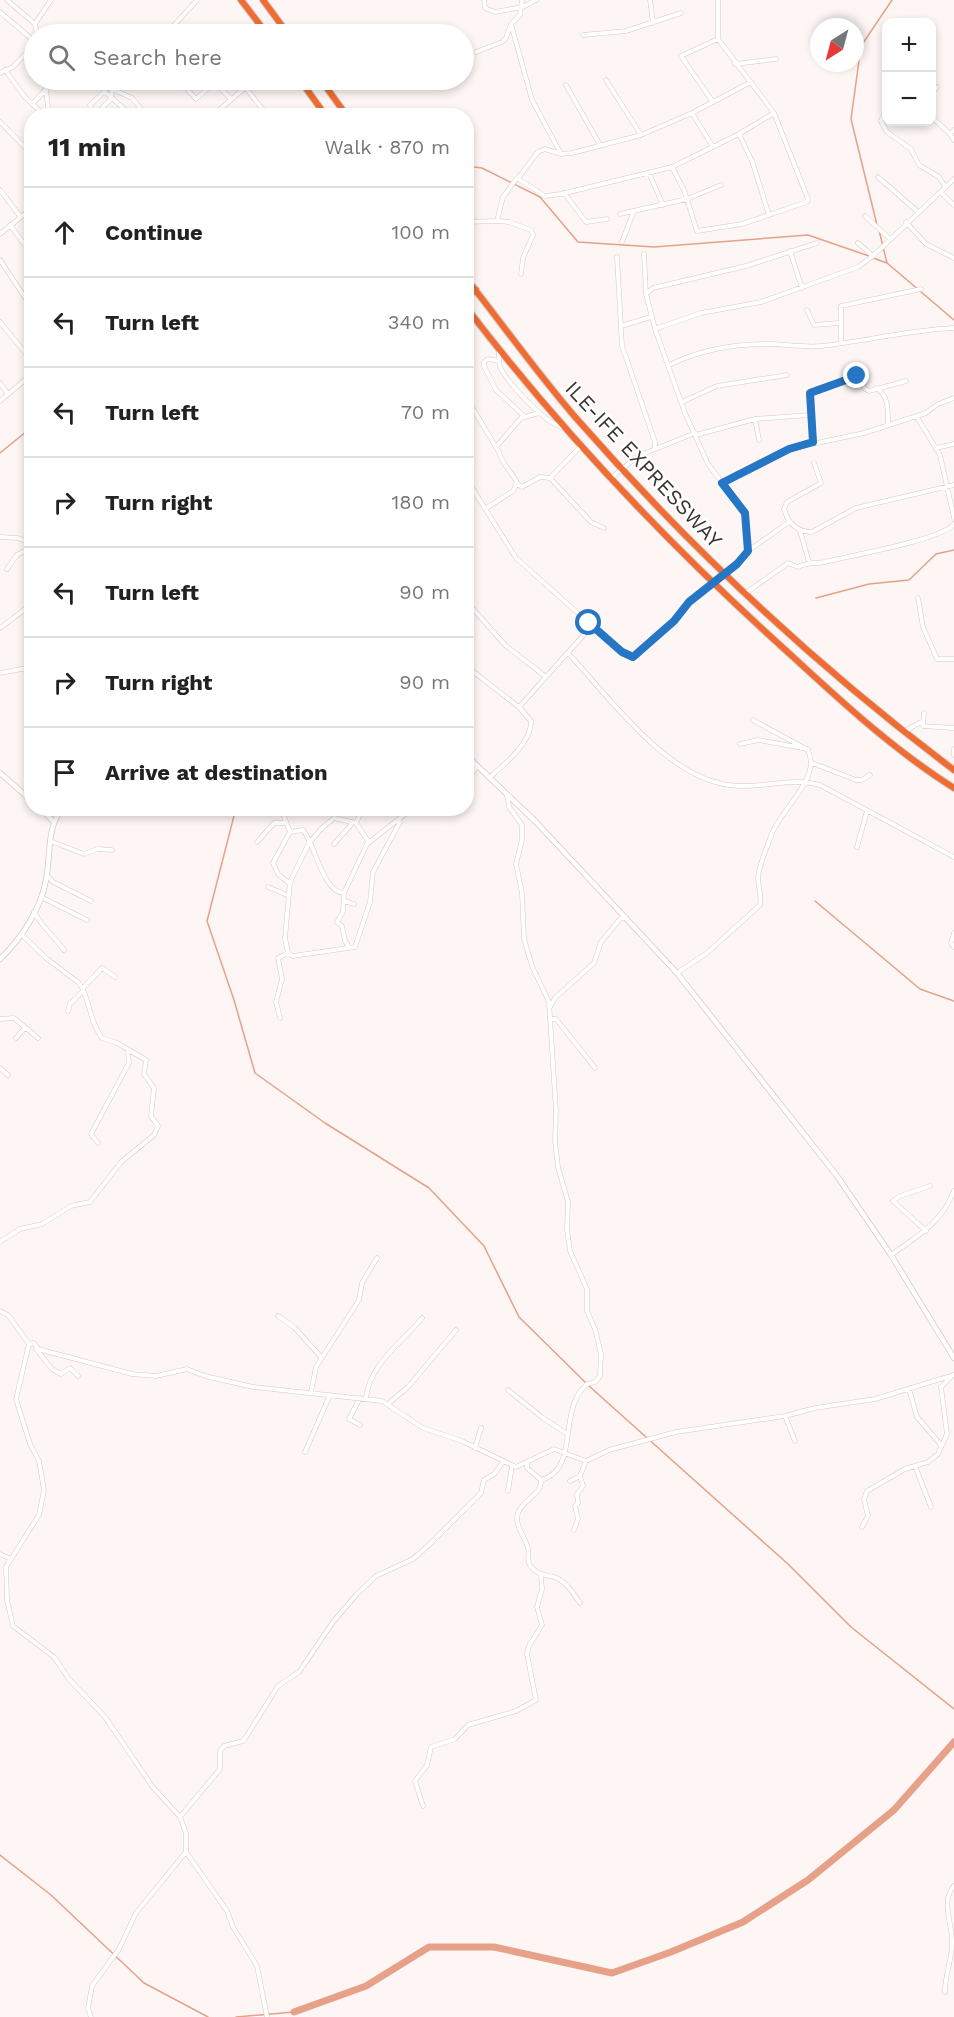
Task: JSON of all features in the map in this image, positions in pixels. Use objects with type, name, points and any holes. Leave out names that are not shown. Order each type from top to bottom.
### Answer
[{"type":"highway","points":[[241,0],[259,24]]},
{"type":"highway","points":[[265,1],[280,24]]},
{"type":"highway","points":[[307,90],[320,108]]},
{"type":"highway","points":[[328,90],[341,108]]},
{"type":"highway","name":"ILE-IFE EXPRESSWAY","points":[[474,288],[550,386],[621,469],[724,574],[817,660],[954,770]]},
{"type":"highway","name":"ILE-IFE EXPRESSWAY","points":[[474,317],[562,427],[712,582],[887,740],[954,788]]},
{"type":"street","points":[[7,0],[35,24],[51,0]]},
{"type":"street","points":[[176,24],[196,0]]},
{"type":"street","points":[[484,0],[485,8],[495,12],[521,8],[536,0]]},
{"type":"street","points":[[476,52],[502,42],[511,24],[520,15],[522,0]]},
{"type":"street","points":[[650,0],[653,23]]},
{"type":"street","points":[[672,167],[687,199],[697,231],[716,230],[807,202],[774,113],[718,39],[718,0]]},
{"type":"street","points":[[0,12],[24,34]]},
{"type":"street","points":[[583,35],[626,31],[681,13]]},
{"type":"street","points":[[511,24],[532,100],[561,154]]},
{"type":"street","points":[[713,102],[681,56],[718,39]]},
{"type":"street","points":[[0,73],[13,67],[24,54]]},
{"type":"street","points":[[735,64],[776,59]]},
{"type":"street","points":[[5,70],[38,108]]},
{"type":"street","points":[[606,80],[641,135]]},
{"type":"street","points":[[497,221],[503,197],[538,152],[545,149],[561,154],[641,135],[692,113],[752,81]]},
{"type":"street","points":[[566,85],[600,145]]},
{"type":"street","points":[[32,103],[46,90]]},
{"type":"street","points":[[46,90],[47,108]]},
{"type":"street","points":[[110,90],[111,99]]},
{"type":"street","points":[[110,90],[111,99],[122,108]]},
{"type":"street","points":[[110,90],[132,98],[140,108]]},
{"type":"street","points":[[91,108],[90,105],[110,90]]},
{"type":"street","points":[[188,90],[196,99],[204,90]]},
{"type":"street","points":[[222,90],[231,99]]},
{"type":"street","points":[[221,108],[241,90]]},
{"type":"street","points":[[246,90],[261,108]]},
{"type":"street","points":[[102,108],[111,99]]},
{"type":"street","points":[[692,113],[713,147]]},
{"type":"street","points":[[518,178],[545,196],[649,173],[672,167],[739,134],[774,113]]},
{"type":"street","points":[[936,121],[954,140]]},
{"type":"street","points":[[0,122],[24,146]]},
{"type":"street","points":[[884,126],[887,132],[911,149],[915,160],[939,177],[945,187]]},
{"type":"street","points":[[950,134],[954,130]]},
{"type":"street","points":[[739,134],[754,168],[769,215]]},
{"type":"street","points":[[649,173],[663,205]]},
{"type":"street","points":[[878,177],[917,212]]},
{"type":"street","points":[[655,329],[681,318],[761,302],[848,272],[873,256],[906,222],[954,179]]},
{"type":"street","points":[[620,214],[633,213],[687,199],[721,185]]},
{"type":"street","points":[[0,190],[21,216]]},
{"type":"street","points":[[940,192],[954,204]]},
{"type":"street","points":[[564,193],[586,222],[607,219]]},
{"type":"street","points":[[622,242],[633,213]]},
{"type":"street","points":[[0,234],[24,214]]},
{"type":"street","points":[[865,216],[890,239]]},
{"type":"street","points":[[474,222],[512,223],[531,231],[533,235],[523,258],[521,274]]},
{"type":"street","points":[[906,222],[926,244],[954,258]]},
{"type":"street","points":[[10,225],[24,244]]},
{"type":"street","points":[[646,294],[653,288],[746,266],[817,243]]},
{"type":"street","points":[[858,243],[873,256]]},
{"type":"street","points":[[790,251],[802,288]]},
{"type":"street","points":[[644,254],[646,294],[655,329],[708,464],[745,513],[748,551]]},
{"type":"street","points":[[617,257],[621,326],[627,363],[655,442],[655,448]]},
{"type":"street","points":[[0,260],[24,296]]},
{"type":"street","points":[[841,342],[839,309],[844,304],[921,289]]},
{"type":"street","points":[[807,310],[814,326],[839,322]]},
{"type":"street","points":[[621,326],[651,317]]},
{"type":"street","points":[[0,322],[24,351]]},
{"type":"street","points":[[669,364],[716,348],[765,344],[818,346],[954,328]]},
{"type":"street","points":[[499,350],[499,361],[507,379],[552,424],[562,427]]},
{"type":"street","points":[[499,361],[488,359],[484,362],[484,366],[496,390],[524,416]]},
{"type":"street","points":[[682,402],[717,386],[787,375]]},
{"type":"street","points":[[813,442],[810,415],[811,391],[857,376],[862,378],[865,389],[906,381]]},
{"type":"street","points":[[0,401],[24,381]]},
{"type":"street","points":[[0,383],[8,394]]},
{"type":"street","points":[[875,388],[882,392],[886,400],[888,424]]},
{"type":"street","points":[[722,483],[789,449],[813,442],[864,433],[917,417],[954,398]]},
{"type":"street","points":[[531,414],[535,407]]},
{"type":"street","points":[[474,410],[496,447],[501,461],[511,471],[517,483],[522,486],[540,477],[550,478],[591,522],[603,528]]},
{"type":"street","points":[[496,447],[524,416],[540,413]]},
{"type":"street","points":[[610,479],[621,469],[655,448],[695,434],[755,419],[810,415]]},
{"type":"street","points":[[917,417],[936,448],[954,518]]},
{"type":"street","points":[[755,419],[759,440]]},
{"type":"street","points":[[936,448],[954,444]]},
{"type":"street","points":[[550,478],[580,447]]},
{"type":"street","points":[[809,562],[800,531],[789,522],[784,509],[787,502],[821,483],[814,463]]},
{"type":"street","points":[[485,509],[513,491],[517,483]]},
{"type":"street","points":[[800,531],[812,532],[856,508],[954,485]]},
{"type":"street","points":[[474,491],[516,558],[622,652],[633,657],[712,582],[748,551],[789,522]]},
{"type":"street","points":[[745,594],[788,563],[798,567],[809,562],[824,562],[925,538],[946,531],[954,524]]},
{"type":"street","points":[[0,537],[18,538],[24,541]]},
{"type":"street","points":[[7,569],[17,555],[24,550]]},
{"type":"street","points":[[918,598],[921,620],[937,659],[954,659]]},
{"type":"street","points":[[0,628],[24,610]]},
{"type":"street","points":[[474,611],[505,645],[546,677]]},
{"type":"street","points":[[589,623],[589,629]]},
{"type":"street","points":[[519,707],[589,629],[596,628]]},
{"type":"street","points":[[568,653],[661,752],[692,774],[711,782],[738,787],[807,781],[820,785],[954,857]]},
{"type":"street","points":[[0,673],[24,668]]},
{"type":"street","points":[[474,672],[519,707],[531,721],[530,733],[504,765],[490,777]]},
{"type":"street","points":[[923,726],[924,712]]},
{"type":"street","points":[[677,974],[707,953],[760,905],[762,897],[758,879],[771,836],[807,781],[812,763],[808,750],[753,720]]},
{"type":"street","points":[[904,732],[921,722],[923,726],[954,728]]},
{"type":"street","points":[[740,744],[759,740],[808,750]]},
{"type":"street","points":[[954,749],[954,755]]},
{"type":"street","points":[[474,762],[626,917],[677,974],[831,1167],[891,1255],[954,1358]]},
{"type":"street","points":[[812,763],[856,780],[862,780],[870,775]]},
{"type":"street","points":[[474,770],[477,765]]},
{"type":"street","points":[[0,773],[24,794]]},
{"type":"street","points":[[507,794],[509,807],[518,817],[523,830],[516,864],[522,893],[524,939],[535,974],[549,998],[552,1018],[555,1141],[558,1167],[568,1202],[567,1234],[572,1257],[586,1289],[586,1311],[595,1329],[602,1367],[600,1376],[595,1382],[587,1384],[575,1400],[566,1433],[565,1452],[554,1474],[541,1480]]},
{"type":"street","points":[[857,847],[867,811]]},
{"type":"street","points":[[48,816],[53,821]]},
{"type":"street","points":[[0,959],[21,934],[40,897],[47,875],[53,821],[56,816]]},
{"type":"street","points":[[284,816],[290,832]]},
{"type":"street","points":[[334,844],[354,824],[358,816]]},
{"type":"street","points":[[350,948],[345,941],[342,926],[337,922],[342,916],[344,892],[369,842],[406,816]]},
{"type":"street","points":[[369,842],[354,824],[331,819],[312,840],[290,884],[287,895],[285,945],[288,953],[293,956],[355,947],[370,902],[373,873],[400,822]]},
{"type":"street","points":[[257,842],[274,823],[286,823]]},
{"type":"street","points":[[290,832],[303,830],[312,840],[318,864],[327,879],[336,890],[344,892]]},
{"type":"street","points":[[290,832],[273,863],[278,874],[290,884]]},
{"type":"street","points":[[50,840],[84,854],[98,849],[112,850]]},
{"type":"street","points":[[47,875],[53,882],[91,901]]},
{"type":"street","points":[[268,887],[287,895]]},
{"type":"street","points":[[40,897],[87,920]]},
{"type":"street","points":[[344,901],[354,904]]},
{"type":"street","points":[[33,912],[42,926],[52,933],[64,950]]},
{"type":"street","points":[[549,1008],[555,998],[594,963],[601,942],[620,919],[626,917]]},
{"type":"street","points":[[954,933],[951,943],[954,947]]},
{"type":"street","points":[[0,1242],[20,1229],[42,1224],[71,1206],[90,1202],[121,1162],[157,1131],[158,1126],[151,1116],[154,1088],[144,1074],[146,1060],[128,1052],[117,1042],[102,1038],[95,1028],[83,989],[21,934]]},
{"type":"street","points":[[280,1018],[276,1002],[282,979],[278,958],[288,953]]},
{"type":"street","points":[[68,1011],[70,1004],[102,968],[115,977]]},
{"type":"street","points":[[0,1019],[14,1018],[38,1038]]},
{"type":"street","points":[[552,1018],[556,1019],[595,1068]]},
{"type":"street","points":[[16,1038],[25,1027]]},
{"type":"street","points":[[98,1143],[91,1134],[129,1063],[128,1052]]},
{"type":"street","points":[[0,1068],[8,1075]]},
{"type":"street","points":[[926,1231],[893,1201],[900,1196],[930,1186]]},
{"type":"street","points":[[891,1255],[912,1243],[926,1231],[950,1202],[954,1191]]},
{"type":"street","points":[[311,1392],[316,1367],[359,1300],[362,1283],[377,1258]]},
{"type":"street","points":[[0,1311],[8,1315],[29,1344]]},
{"type":"street","points":[[278,1316],[295,1328],[321,1357]]},
{"type":"street","points":[[360,1425],[349,1419],[363,1398],[379,1365],[422,1318]]},
{"type":"street","points":[[388,1404],[408,1387],[456,1330]]},
{"type":"street","points":[[29,1344],[34,1343]]},
{"type":"street","points":[[34,1343],[37,1353],[56,1372],[61,1374],[70,1368],[78,1376]]},
{"type":"street","points":[[34,1343],[38,1349],[132,1374],[156,1376],[187,1369],[229,1382],[363,1398],[388,1404],[423,1428],[475,1448],[512,1466],[527,1463],[554,1449],[586,1461]]},
{"type":"street","points":[[29,1344],[15,1399],[30,1444],[39,1461],[44,1490],[39,1515],[11,1559],[5,1574],[7,1600],[13,1626],[54,1657],[69,1679],[105,1717],[152,1786],[180,1817],[186,1833],[186,1852],[227,1911],[233,1928],[256,1966],[267,2017]]},
{"type":"street","points":[[574,1530],[579,1519],[575,1506],[578,1503],[576,1498],[583,1486],[580,1476],[586,1461],[609,1450],[675,1432],[785,1416],[814,1408],[875,1399],[954,1375]]},
{"type":"street","points":[[862,1527],[868,1516],[864,1499],[867,1491],[915,1466],[934,1459],[947,1438],[941,1387],[954,1375]]},
{"type":"street","points":[[909,1389],[917,1417],[941,1445]]},
{"type":"street","points":[[508,1390],[566,1433]]},
{"type":"street","points":[[305,1452],[330,1395]]},
{"type":"street","points":[[785,1416],[795,1441]]},
{"type":"street","points":[[475,1448],[481,1428]]},
{"type":"street","points":[[180,1817],[219,1769],[220,1751],[224,1746],[243,1741],[278,1686],[299,1672],[333,1622],[357,1594],[376,1576],[413,1558],[429,1545],[480,1493],[484,1480],[494,1474],[503,1462]]},
{"type":"street","points":[[527,1463],[528,1468],[541,1480]]},
{"type":"street","points":[[508,1491],[512,1466]]},
{"type":"street","points":[[915,1466],[931,1508]]},
{"type":"street","points":[[570,1481],[580,1476]]},
{"type":"street","points":[[541,1480],[540,1490],[520,1509],[517,1521],[528,1548],[528,1562],[541,1575],[555,1577],[563,1582],[580,1603]]},
{"type":"street","points":[[0,1554],[11,1559]]},
{"type":"street","points":[[423,1806],[416,1781],[427,1765],[431,1747],[455,1739],[468,1725],[516,1711],[536,1700],[527,1654],[542,1625],[537,1607],[542,1589],[541,1575]]},
{"type":"street","points":[[91,2017],[88,2008],[92,1986],[104,1966],[119,1949],[136,1913],[186,1852]]},
{"type":"street","points":[[945,1992],[944,1983],[952,1943],[948,1896],[954,1886]]},
{"type":"waterway","points":[[877,225],[851,119],[861,46],[892,0]]},
{"type":"waterway","points":[[474,167],[482,168],[540,197],[578,242],[654,247],[808,235],[869,256]]},
{"type":"waterway","points":[[879,230],[887,263]]},
{"type":"waterway","points":[[873,258],[887,263],[954,320]]},
{"type":"waterway","points":[[0,453],[24,434]]},
{"type":"waterway","points":[[816,598],[869,584],[909,580],[936,554],[954,550]]},
{"type":"waterway","points":[[234,816],[207,921],[234,1000],[255,1073],[325,1123],[429,1188],[484,1246],[519,1317],[586,1383]]},
{"type":"waterway","points":[[815,901],[920,989],[954,1001]]},
{"type":"waterway","points":[[589,1386],[788,1564],[851,1627],[954,1709]]},
{"type":"waterway","points":[[294,2012],[366,1986],[429,1947],[494,1947],[612,1973],[671,1952],[743,1922],[808,1880],[894,1810],[954,1742]]},
{"type":"waterway","points":[[0,1855],[51,1895],[144,1983],[208,2017]]},
{"type":"waterway","points":[[236,2017],[294,2012]]},
{"type":"route","points":[[589,623],[628,657],[636,656],[658,633],[674,621],[689,602],[737,564],[748,551],[745,513],[722,483],[789,449],[813,442],[809,397],[811,391],[857,376]]}]
